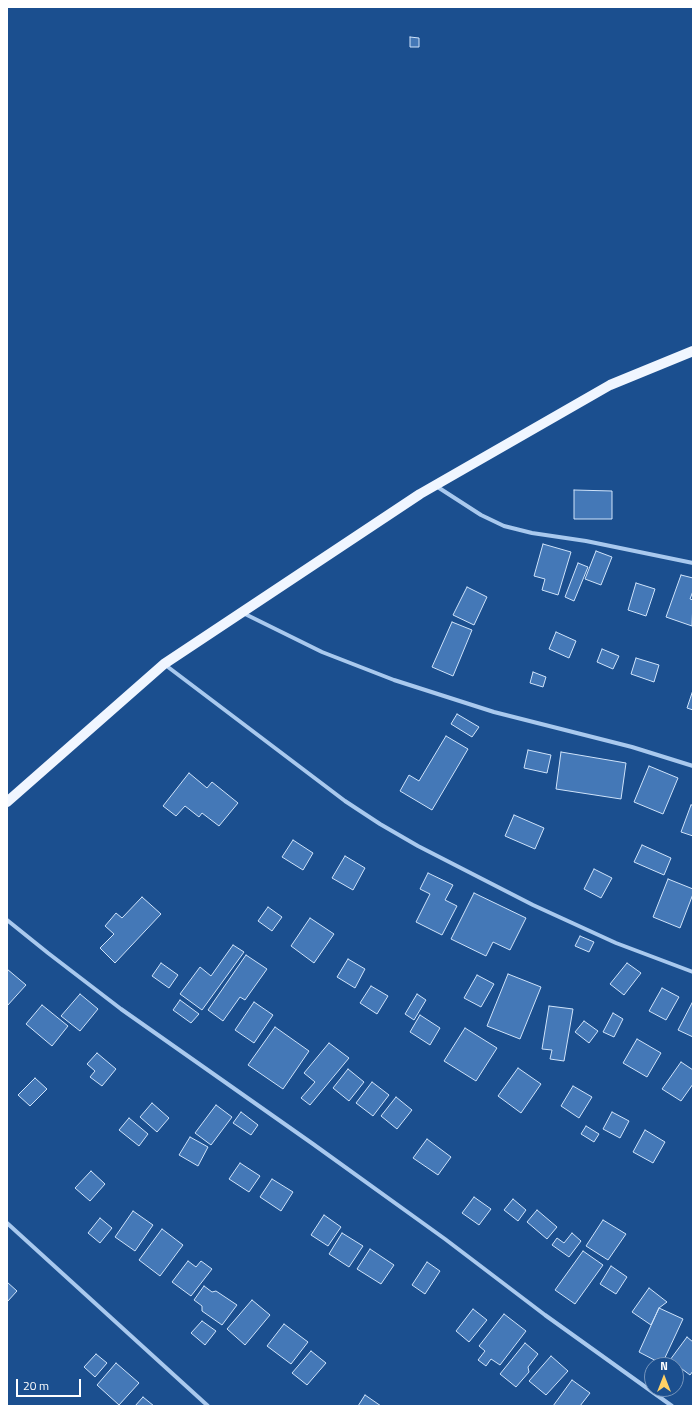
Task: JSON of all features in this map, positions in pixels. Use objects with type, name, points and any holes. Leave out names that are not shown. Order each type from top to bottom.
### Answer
[{"type":"main road","points":[[7,802],[164,664],[435,485],[610,385],[693,352]]},
{"type":"street","points":[[435,485],[481,515],[504,526],[532,533],[586,541],[693,563]]},
{"type":"street","points":[[242,613],[322,652],[394,680],[494,712],[632,747],[693,766]]},
{"type":"street","points":[[164,664],[345,801],[386,828],[533,905],[616,943],[693,972]]},
{"type":"street","points":[[7,920],[121,1009],[445,1239],[545,1315],[672,1406]]},
{"type":"street","points":[[7,1223],[208,1406]]},
{"type":"building","points":[[410,37],[419,38],[419,47],[410,47]]},
{"type":"building","points":[[574,490],[612,491],[612,519],[574,519]]},
{"type":"building","points":[[543,544],[571,552],[558,595],[542,590],[545,579],[534,576]]},
{"type":"building","points":[[596,551],[612,557],[601,585],[585,579]]},
{"type":"building","points":[[578,563],[588,567],[574,601],[565,597]]},
{"type":"building","points":[[681,575],[693,578],[693,591],[690,599],[693,600],[692,626],[666,617]]},
{"type":"building","points":[[636,583],[655,589],[646,616],[628,610]]},
{"type":"building","points":[[467,587],[487,597],[474,625],[453,615]]},
{"type":"building","points":[[452,622],[472,630],[453,676],[432,667]]},
{"type":"building","points":[[556,632],[576,641],[569,658],[549,649]]},
{"type":"building","points":[[602,649],[619,656],[613,669],[597,662]]},
{"type":"building","points":[[636,658],[659,665],[654,682],[631,674]]},
{"type":"building","points":[[533,672],[546,677],[543,687],[530,683]]},
{"type":"building","points":[[693,690],[693,710],[687,708]]},
{"type":"building","points":[[457,714],[479,727],[472,737],[451,724]]},
{"type":"building","points":[[446,736],[468,749],[432,810],[400,791],[409,775],[419,781]]},
{"type":"building","points":[[528,750],[551,755],[547,773],[524,768]]},
{"type":"building","points":[[561,752],[626,763],[621,799],[556,789]]},
{"type":"building","points":[[649,766],[678,778],[663,814],[634,802]]},
{"type":"building","points":[[189,773],[207,788],[212,782],[238,803],[219,826],[202,813],[199,817],[185,806],[176,816],[163,806]]},
{"type":"building","points":[[691,805],[693,805],[693,836],[681,832]]},
{"type":"building","points":[[514,815],[544,828],[535,849],[505,836]]},
{"type":"building","points":[[293,840],[313,853],[303,870],[282,857]]},
{"type":"building","points":[[642,845],[671,858],[664,875],[634,862]]},
{"type":"building","points":[[345,856],[365,868],[353,890],[332,878]]},
{"type":"building","points":[[594,869],[612,878],[601,898],[584,889]]},
{"type":"building","points":[[428,873],[453,885],[445,900],[457,906],[442,935],[416,922],[430,894],[420,889]]},
{"type":"building","points":[[668,879],[693,889],[693,894],[680,928],[653,917]]},
{"type":"building","points":[[474,893],[526,918],[510,950],[493,942],[486,956],[451,939]]},
{"type":"building","points":[[142,897],[161,914],[115,963],[100,948],[114,934],[105,926],[116,913],[122,918]]},
{"type":"building","points":[[268,907],[282,917],[272,931],[258,921]]},
{"type":"building","points":[[310,918],[334,934],[314,963],[291,946]]},
{"type":"building","points":[[580,936],[594,942],[589,952],[575,946]]},
{"type":"building","points":[[233,945],[244,952],[202,1010],[180,994],[200,967],[211,976]]},
{"type":"building","points":[[246,955],[267,969],[245,1000],[240,997],[223,1021],[208,1010]]},
{"type":"building","points":[[348,959],[365,969],[355,988],[337,977]]},
{"type":"building","points":[[161,963],[178,975],[169,988],[152,976]]},
{"type":"building","points":[[627,963],[641,973],[624,995],[610,984]]},
{"type":"building","points":[[7,969],[26,985],[7,1006]]},
{"type":"building","points":[[508,974],[541,987],[520,1039],[487,1026]]},
{"type":"building","points":[[477,975],[494,984],[481,1007],[464,998]]},
{"type":"building","points":[[371,986],[388,996],[377,1014],[360,1003]]},
{"type":"building","points":[[662,988],[679,997],[666,1020],[649,1011]]},
{"type":"building","points":[[80,994],[98,1009],[80,1031],[61,1016]]},
{"type":"building","points":[[417,994],[426,1000],[414,1020],[405,1014]]},
{"type":"building","points":[[180,1000],[199,1014],[191,1023],[173,1010]]},
{"type":"building","points":[[693,1001],[693,1037],[678,1030]]},
{"type":"building","points":[[254,1002],[273,1015],[254,1043],[235,1030]]},
{"type":"building","points":[[42,1005],[68,1026],[52,1046],[26,1024]]},
{"type":"building","points":[[549,1006],[573,1009],[564,1061],[550,1059],[552,1050],[542,1049]]},
{"type":"building","points":[[613,1013],[623,1019],[614,1037],[603,1032]]},
{"type":"building","points":[[420,1015],[440,1028],[430,1045],[410,1032]]},
{"type":"building","points":[[584,1021],[598,1031],[589,1043],[575,1032]]},
{"type":"building","points":[[275,1027],[309,1051],[283,1089],[248,1065]]},
{"type":"building","points":[[465,1028],[497,1048],[476,1081],[444,1061]]},
{"type":"building","points":[[637,1039],[661,1053],[647,1077],[623,1063]]},
{"type":"building","points":[[329,1043],[349,1058],[310,1105],[301,1098],[315,1082],[304,1073]]},
{"type":"building","points":[[97,1053],[116,1069],[102,1086],[90,1077],[95,1071],[87,1064]]},
{"type":"building","points":[[681,1062],[693,1070],[693,1084],[681,1101],[662,1089]]},
{"type":"building","points":[[518,1068],[541,1084],[521,1113],[498,1096]]},
{"type":"building","points":[[348,1069],[364,1082],[349,1101],[333,1088]]},
{"type":"building","points":[[35,1078],[47,1089],[30,1106],[18,1095]]},
{"type":"building","points":[[372,1082],[389,1095],[373,1116],[356,1103]]},
{"type":"building","points":[[573,1086],[592,1097],[579,1118],[561,1106]]},
{"type":"building","points":[[396,1097],[412,1110],[397,1129],[381,1116]]},
{"type":"building","points":[[152,1103],[169,1118],[157,1132],[140,1117]]},
{"type":"building","points":[[216,1105],[232,1117],[211,1145],[195,1133]]},
{"type":"building","points":[[241,1112],[258,1125],[251,1135],[233,1123]]},
{"type":"building","points":[[612,1112],[629,1121],[620,1138],[603,1129]]},
{"type":"building","points":[[129,1118],[148,1134],[139,1146],[119,1130]]},
{"type":"building","points":[[586,1126],[599,1134],[594,1142],[581,1134]]},
{"type":"building","points":[[645,1130],[665,1142],[653,1163],[633,1152]]},
{"type":"building","points":[[190,1137],[208,1147],[198,1166],[179,1155]]},
{"type":"building","points":[[427,1139],[451,1157],[438,1175],[413,1158]]},
{"type":"building","points":[[240,1163],[260,1176],[249,1192],[229,1179]]},
{"type":"building","points":[[91,1171],[105,1184],[90,1201],[75,1188]]},
{"type":"building","points":[[272,1179],[293,1192],[281,1211],[260,1197]]},
{"type":"building","points":[[474,1197],[491,1209],[479,1225],[462,1213]]},
{"type":"building","points":[[513,1199],[526,1210],[518,1221],[504,1210]]},
{"type":"building","points":[[537,1210],[557,1227],[547,1239],[527,1222]]},
{"type":"building","points":[[133,1211],[153,1225],[135,1251],[115,1237]]},
{"type":"building","points":[[324,1215],[341,1227],[328,1246],[311,1235]]},
{"type":"building","points":[[100,1218],[112,1228],[100,1243],[88,1233]]},
{"type":"building","points":[[603,1220],[626,1234],[608,1260],[586,1246]]},
{"type":"building","points":[[162,1229],[183,1245],[160,1276],[139,1260]]},
{"type":"building","points":[[342,1233],[363,1246],[349,1267],[329,1254]]},
{"type":"building","points":[[572,1233],[581,1241],[569,1257],[552,1245],[557,1238],[564,1243]]},
{"type":"building","points":[[370,1249],[394,1265],[381,1284],[357,1269]]},
{"type":"building","points":[[583,1251],[603,1265],[575,1304],[555,1290]]},
{"type":"building","points":[[188,1261],[196,1267],[201,1261],[212,1269],[191,1296],[172,1282]]},
{"type":"building","points":[[427,1262],[440,1271],[425,1294],[412,1285]]},
{"type":"building","points":[[611,1266],[627,1277],[616,1294],[600,1284]]},
{"type":"building","points":[[7,1282],[17,1291],[7,1302]]},
{"type":"building","points":[[204,1286],[212,1292],[216,1291],[237,1305],[222,1325],[202,1311],[202,1306],[194,1300]]},
{"type":"building","points":[[649,1288],[667,1302],[659,1308],[651,1325],[632,1312]]},
{"type":"building","points":[[252,1300],[270,1315],[245,1345],[227,1329]]},
{"type":"building","points":[[659,1308],[683,1319],[665,1357],[649,1357],[639,1352]]},
{"type":"building","points":[[473,1309],[487,1320],[469,1342],[456,1331]]},
{"type":"building","points":[[504,1314],[526,1331],[500,1365],[491,1359],[486,1366],[478,1360],[485,1351],[479,1346]]},
{"type":"building","points":[[202,1321],[216,1331],[205,1345],[191,1333]]},
{"type":"building","points":[[284,1324],[308,1342],[291,1364],[267,1346]]},
{"type":"building","points":[[687,1337],[693,1342],[693,1371],[690,1375],[684,1370],[684,1357],[672,1357]]},
{"type":"building","points":[[525,1343],[538,1354],[528,1367],[529,1372],[516,1387],[500,1374]]},
{"type":"building","points":[[311,1351],[326,1363],[307,1385],[292,1373]]},
{"type":"building","points":[[96,1354],[107,1363],[95,1377],[84,1367]]},
{"type":"building","points":[[551,1356],[568,1371],[546,1395],[529,1381]]},
{"type":"building","points":[[116,1363],[139,1383],[119,1405],[97,1385]]},
{"type":"building","points":[[572,1380],[590,1393],[580,1406],[553,1406]]},
{"type":"building","points":[[365,1395],[381,1406],[358,1406]]},
{"type":"building","points":[[143,1397],[154,1406],[135,1406]]}]
